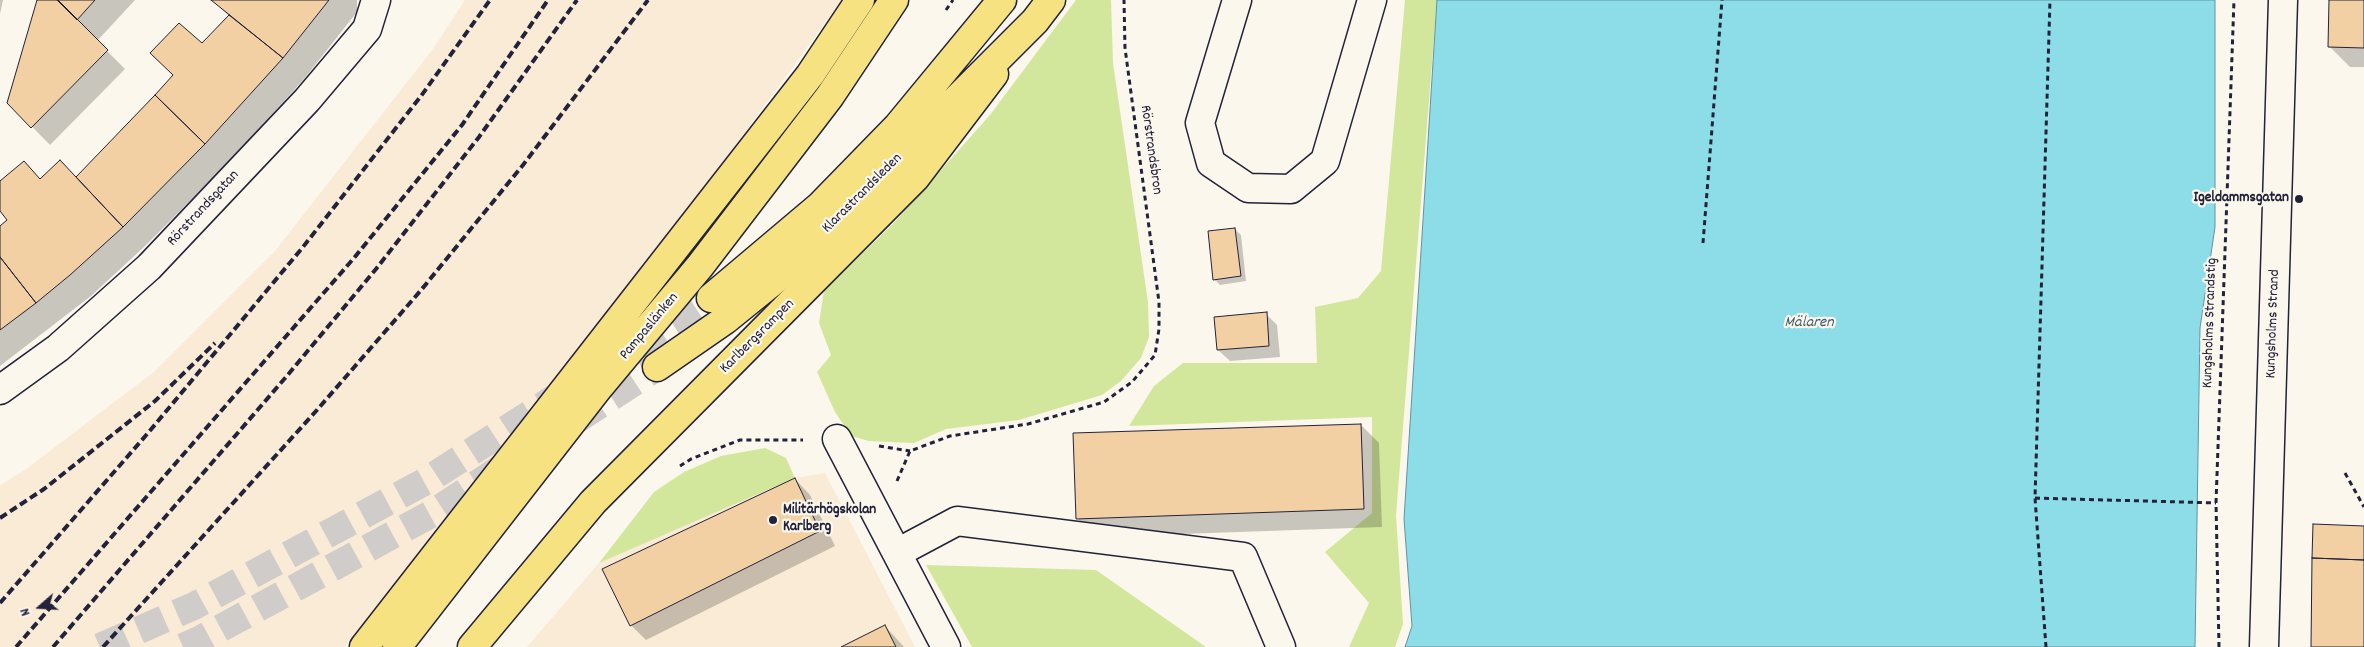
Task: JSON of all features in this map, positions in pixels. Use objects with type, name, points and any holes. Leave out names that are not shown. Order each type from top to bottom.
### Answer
[{"type":"main road","name":"Pampaslänken","points":[[364,647],[810,75],[860,0]]},
{"type":"main road","name":"Pampaslänken","points":[[397,647],[599,387],[700,266],[830,96],[894,0]]},
{"type":"main road","name":"Klarastrandsleden","points":[[711,298],[820,206],[898,126],[1002,0]]},
{"type":"main road","name":"Klarastrandsleden","points":[[657,367],[725,320],[783,273],[1043,10]]},
{"type":"main road","name":"Karlbergsrampen","points":[[472,647],[593,502],[915,178],[1043,10]]},
{"type":"street","name":"Rörstrandsgatan","points":[[0,390],[58,348],[149,267],[307,100],[367,29],[376,0]]},
{"type":"street","points":[[1237,0],[1200,123],[1210,163],[1248,188],[1291,188],[1325,161],[1372,0]]},
{"type":"street","name":"Kungsholms Strand","points":[[2264,647],[2283,0]]},
{"type":"street","points":[[837,439],[946,647]]},
{"type":"street","points":[[897,553],[957,521],[1244,557],[1281,647]]},
{"type":"path","name":"Rörstrandsbron","points":[[910,451],[950,436],[1028,424],[1104,402],[1132,382],[1155,355],[1160,329],[1159,302],[1125,48],[1124,0]]},
{"type":"path","points":[[1703,243],[1722,0]]},
{"type":"path","points":[[2046,647],[2035,498],[2050,0]]},
{"type":"path","name":"Kungsholms Strandstig","points":[[2219,647],[2216,503],[2234,0]]},
{"type":"path","points":[[676,468],[691,459],[740,440],[837,439],[910,451],[880,521]]},
{"type":"path","points":[[2345,473],[2364,506]]},
{"type":"path","points":[[2035,498],[2216,503]]},
{"type":"shaded area","points":[[465,0],[842,0],[652,259],[345,647],[0,647],[0,485],[25,470],[155,371],[275,251],[433,49]]},
{"type":"shaded area","name":"Militärhögskolan Karlberg","points":[[825,473],[915,647],[527,647],[599,563],[795,478]]},
{"type":"green space","points":[[1076,0],[1111,0],[1113,63],[1148,302],[1149,337],[1141,358],[1121,381],[1102,395],[1019,420],[946,429],[914,443],[869,441],[851,436],[835,412],[817,372],[831,355],[819,323],[824,290],[892,225],[990,115]]},
{"type":"green space","points":[[1405,0],[1437,0],[1396,515],[1403,624],[1395,647],[1349,647],[1369,603],[1325,552],[1372,513],[1372,417],[1129,426],[1154,386],[1183,363],[1317,363],[1315,307],[1358,298],[1381,271]]},
{"type":"green space","points":[[765,448],[786,458],[795,478],[599,563],[654,492],[684,472],[721,456]]},
{"type":"green space","points":[[926,565],[1096,570],[1206,647],[972,647]]},
{"type":"water","name":"Mälaren","points":[[1437,0],[2215,0],[2215,227],[2200,328],[2195,647],[1405,647],[1412,626],[1404,519]]},
{"type":"building","points":[[37,0],[58,0],[108,50],[31,128],[7,103]]},
{"type":"building","points":[[57,0],[95,0],[77,20]]},
{"type":"building","points":[[211,0],[329,0],[283,58]]},
{"type":"building","points":[[2329,0],[2364,0],[2364,48],[2328,47]]},
{"type":"building","points":[[229,15],[283,58],[205,144],[155,95],[173,75],[150,53],[179,23],[202,43]]},
{"type":"building","points":[[155,95],[205,144],[123,227],[76,177]]},
{"type":"building","points":[[60,160],[123,227],[36,303],[0,257],[0,226],[7,220],[0,211],[0,181],[24,161],[40,179]]},
{"type":"building","points":[[1235,228],[1241,276],[1213,280],[1208,231]]},
{"type":"building","points":[[0,257],[36,303],[0,330]]},
{"type":"building","points":[[1267,312],[1269,346],[1217,350],[1214,317]]},
{"type":"building","points":[[1361,424],[1364,509],[1076,519],[1073,433]]},
{"type":"building","points":[[795,478],[820,531],[630,626],[602,569]]},
{"type":"building","points":[[2313,524],[2364,526],[2364,560],[2312,558]]},
{"type":"building","points":[[2312,558],[2364,560],[2364,647],[2311,647]]},
{"type":"building","points":[[885,625],[896,647],[841,647]]},
{"type":"tunnel","points":[[637,346],[711,298]]},
{"type":"tunnel","points":[[576,420],[657,367]]},
{"type":"tunnel","points":[[100,647],[194,606],[426,481],[558,396]]},
{"type":"tunnel","points":[[183,647],[431,514],[500,469]]},
{"type":"railway","points":[[0,603],[148,433],[303,247],[421,96],[490,0]]},
{"type":"railway","points":[[16,647],[354,258],[462,125],[548,0]]},
{"type":"railway","points":[[53,647],[286,377],[376,269],[479,137],[577,0]]},
{"type":"railway","points":[[103,647],[317,410],[422,289],[523,165],[648,0]]},
{"type":"railway","points":[[0,518],[44,489],[155,401],[215,343]]},
{"type":"place","name":"Igeldammsgatan","points":[[2299,199]]},
{"type":"place","name":"Militärhögskolan Karlberg","points":[[773,520]]}]
